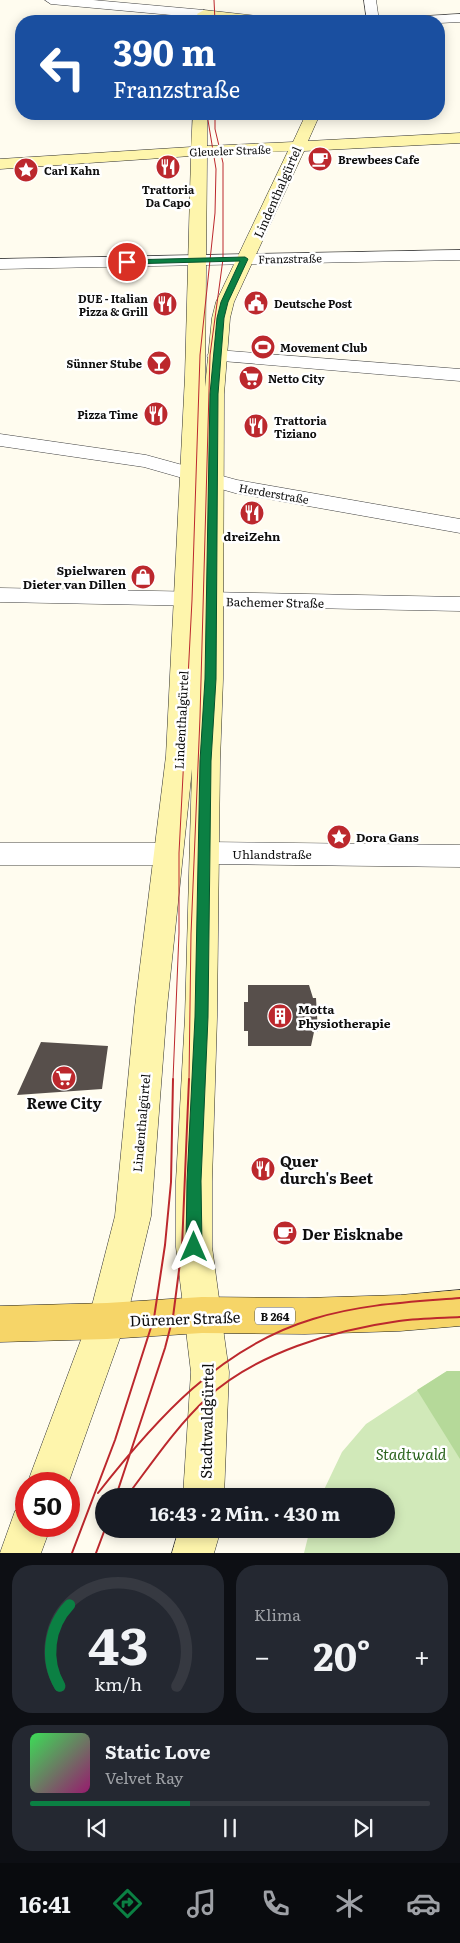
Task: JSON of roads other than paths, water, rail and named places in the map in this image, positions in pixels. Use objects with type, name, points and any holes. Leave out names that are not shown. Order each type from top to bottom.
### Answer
[{"type":"main road","points":[[246,10],[254,15]]},
{"type":"main road","points":[[204,12],[225,15]]},
{"type":"main road","name":"Lindenthalgürtel","points":[[200,120],[191,473],[199,600],[204,853],[201,1017],[194,1181],[194,1247],[202,1315]]},
{"type":"main road","name":"Lindenthalgürtel","points":[[107,1321],[133,1216],[150,1007],[199,600],[211,551],[214,480],[214,394],[220,318],[224,302],[310,120]]},
{"type":"main road","name":"Gleueler Straße","points":[[0,164],[198,151],[460,138]]},
{"type":"main road","name":"Dürener Straße","points":[[0,1324],[107,1321],[202,1315],[315,1316],[400,1313],[460,1308]]},
{"type":"main road","name":"Stadtwaldgürtel","points":[[202,1315],[210,1372],[204,1488]]},
{"type":"main road","points":[[51,1472],[107,1321]]},
{"type":"main road","points":[[20,1553],[26,1537]]},
{"type":"main road","points":[[194,1553],[198,1538]]},
{"type":"street","points":[[51,0],[204,12]]},
{"type":"street","points":[[370,0],[372,15]]},
{"type":"street","points":[[445,19],[460,18]]},
{"type":"street","name":"Franzstraße","points":[[0,264],[460,255]]},
{"type":"street","points":[[217,356],[460,376]]},
{"type":"street","name":"Herderstraße","points":[[0,440],[146,461],[235,486],[460,526]]},
{"type":"street","name":"Bachemer Straße","points":[[0,594],[199,600],[460,604]]},
{"type":"street","name":"Uhlandstraße","points":[[204,853],[460,856]]},
{"type":"street","points":[[0,854],[168,854]]},
{"type":"tram line","points":[[214,0],[215,15]]},
{"type":"tram line","points":[[173,1080],[179,933],[179,853],[192,600],[200,355],[215,213],[216,169],[208,120]]},
{"type":"tram line","points":[[189,1080],[191,934],[200,717],[210,355],[223,259],[223,163],[215,129],[215,120]]},
{"type":"tram line","points":[[72,1553],[115,1440],[154,1318],[165,1245],[171,1182],[173,1079]]},
{"type":"tram line","points":[[130,1454],[165,1348],[173,1317],[182,1247],[189,1079]]},
{"type":"tram line","points":[[130,1454],[192,1389],[219,1367],[279,1331],[313,1319],[349,1310],[386,1304],[460,1298]]},
{"type":"tram line","points":[[133,1488],[165,1445],[196,1409],[227,1382],[249,1368],[297,1346],[348,1330],[407,1320],[460,1317]]},
{"type":"tram line","points":[[102,1488],[130,1454]]},
{"type":"tram line","points":[[119,1488],[130,1454]]},
{"type":"tram line","points":[[96,1553],[102,1538]]},
{"type":"place","name":"Brewbees Cafe","points":[[320,159]]},
{"type":"place","name":"Trattoria Da Capo","points":[[168,167]]},
{"type":"place","name":"Carl Kahn","points":[[26,170]]},
{"type":"place","name":"Deutsche Post","points":[[256,303]]},
{"type":"place","name":"DUE - Italian Pizza & Grill","points":[[165,304]]},
{"type":"place","name":"Movement Club","points":[[263,347]]},
{"type":"place","name":"Sünner Stube","points":[[159,363]]},
{"type":"place","name":"Netto City","points":[[251,378]]},
{"type":"place","name":"Pizza Time","points":[[156,414]]},
{"type":"place","name":"Trattoria Tiziano","points":[[256,426]]},
{"type":"place","name":"dreiZehn","points":[[252,513]]},
{"type":"place","name":"Spielwaren Dieter van Dillen","points":[[143,577]]},
{"type":"place","name":"Dora Gans","points":[[339,837]]},
{"type":"place","name":"Motta Physiotherapie","points":[[280,1016]]},
{"type":"place","name":"Rewe City","points":[[64,1078]]},
{"type":"place","name":"Quer durch's Beet","points":[[263,1169]]},
{"type":"place","name":"Der Eisknabe","points":[[285,1233]]},
{"type":"park label","name":"Stadtwald","points":[[411,1453]]}]
